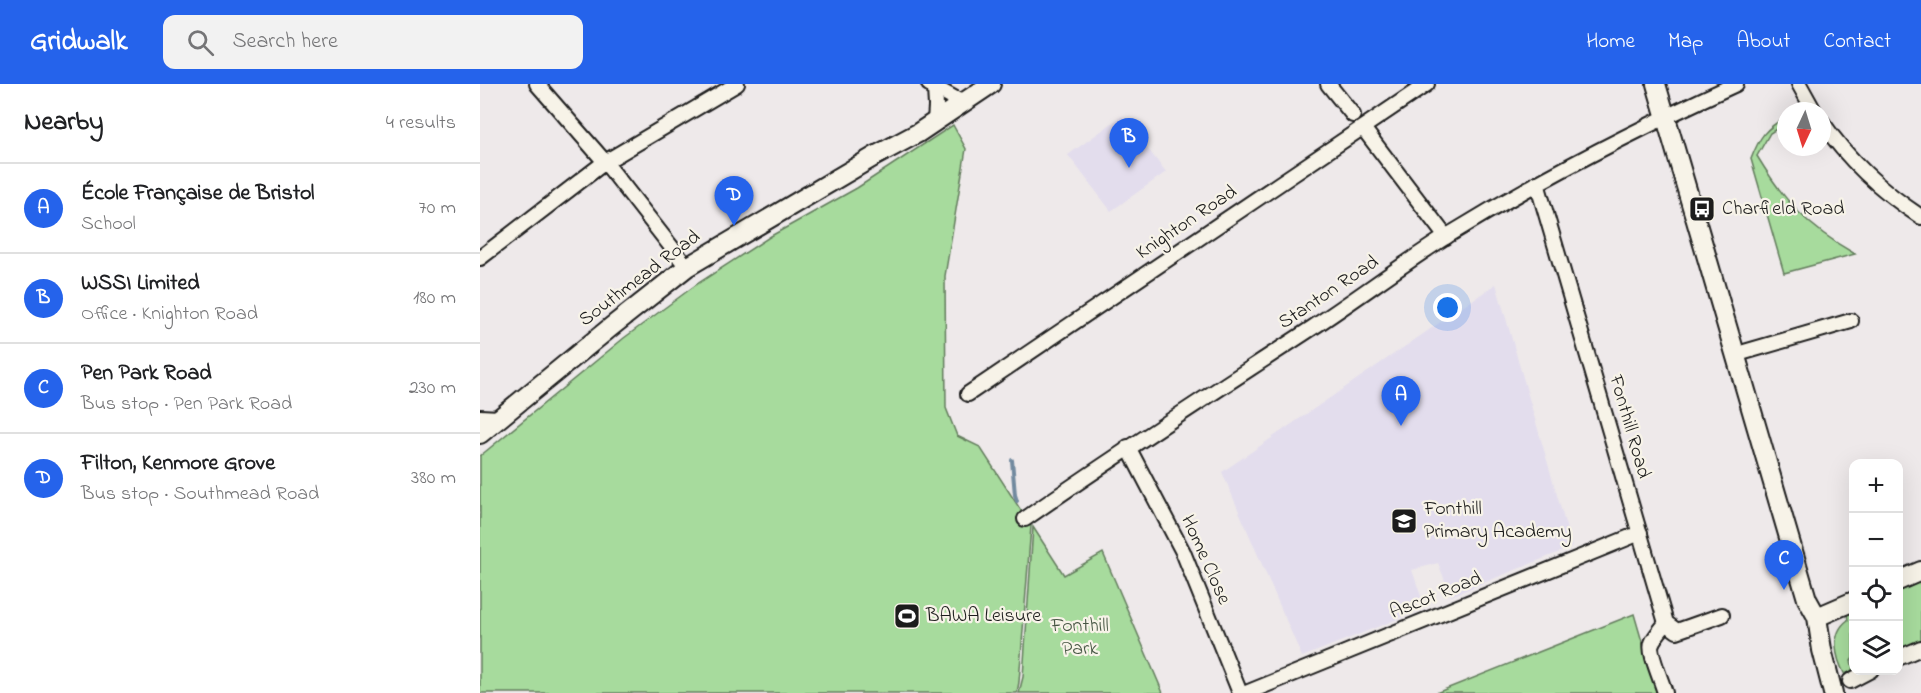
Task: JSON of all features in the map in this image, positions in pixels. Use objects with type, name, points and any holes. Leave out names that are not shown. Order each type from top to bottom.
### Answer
[{"type":"street","points":[[537,84],[605,162],[687,267]]},
{"type":"street","points":[[480,258],[605,162],[737,84]]},
{"type":"street","name":"Southmead Road","points":[[480,434],[687,267],[935,123],[992,84]]},
{"type":"street","points":[[1328,84],[1353,115]]},
{"type":"street","name":"Knighton Road","points":[[968,394],[1427,84]]},
{"type":"street","points":[[1656,84],[1807,599],[1817,617],[1822,650],[1833,693]]},
{"type":"street","points":[[1665,116],[1736,84]]},
{"type":"street","points":[[1799,84],[1809,102]]},
{"type":"street","points":[[935,123],[932,86],[963,103]]},
{"type":"street","name":"Stanton Road","points":[[1024,519],[1128,447],[1312,328],[1446,237],[1536,183],[1665,116]]},
{"type":"street","points":[[1363,128],[1446,237]]},
{"type":"street","points":[[1831,133],[1874,181],[1899,203],[1921,217]]},
{"type":"street","name":"Fonthill Road","points":[[1536,183],[1666,623]]},
{"type":"street","points":[[1734,356],[1851,321]]},
{"type":"street","points":[[480,417],[499,418]]},
{"type":"street","name":"Home Close","points":[[1128,447],[1183,552],[1240,693]]},
{"type":"street","name":"Ascot Road","points":[[1246,693],[1640,533]]},
{"type":"street","points":[[1903,579],[1921,571]]},
{"type":"street","points":[[1817,617],[1849,603]]},
{"type":"street","points":[[1665,693],[1662,679],[1651,654],[1651,644],[1666,623],[1677,631],[1722,615]]},
{"type":"street","points":[[1903,656],[1921,648]]},
{"type":"street","points":[[1850,681],[1861,675]]},
{"type":"shaded area","points":[[1122,116],[1166,172],[1111,211],[1068,155]]},
{"type":"shaded area","name":"Fonthill Primary Academy","points":[[1496,284],[1572,547],[1451,596],[1438,563],[1412,570],[1425,608],[1302,657],[1222,472]]},
{"type":"green space","points":[[1777,123],[1777,129],[1770,133],[1757,156],[1777,187],[1798,212],[1823,233],[1855,254],[1784,273],[1751,159],[1757,144]]},
{"type":"green space","name":"BAWA Leisure","points":[[953,125],[966,149],[945,276],[946,408],[957,436],[980,447],[1031,526],[1017,693],[480,693],[480,456],[624,338],[697,284],[771,236],[857,188]]},
{"type":"green space","name":"Fonthill Park","points":[[1033,527],[1064,575],[1103,553],[1163,693],[1019,693],[1023,677]]},
{"type":"green space","points":[[1921,579],[1921,642],[1903,650],[1903,621],[1903,587]]},
{"type":"green space","points":[[1849,613],[1849,673],[1845,675],[1836,646],[1842,625],[1848,620],[1847,614]]},
{"type":"green space","points":[[1634,614],[1657,693],[1436,693]]},
{"type":"waterway","points":[[1012,460],[1017,501]]},
{"type":"place","name":"WSSI Limited","points":[[1129,168]]},
{"type":"place","name":"Charfield Road","points":[[1702,209]]},
{"type":"place","name":"Filton, Kenmore Grove","points":[[734,226]]},
{"type":"place","name":"École Française de Bristol","points":[[1401,426]]},
{"type":"place","name":"Fonthill Primary Academy","points":[[1404,521]]},
{"type":"place","name":"Pen Park Road","points":[[1784,590]]},
{"type":"place","name":"BAWA Leisure","points":[[907,616]]}]
